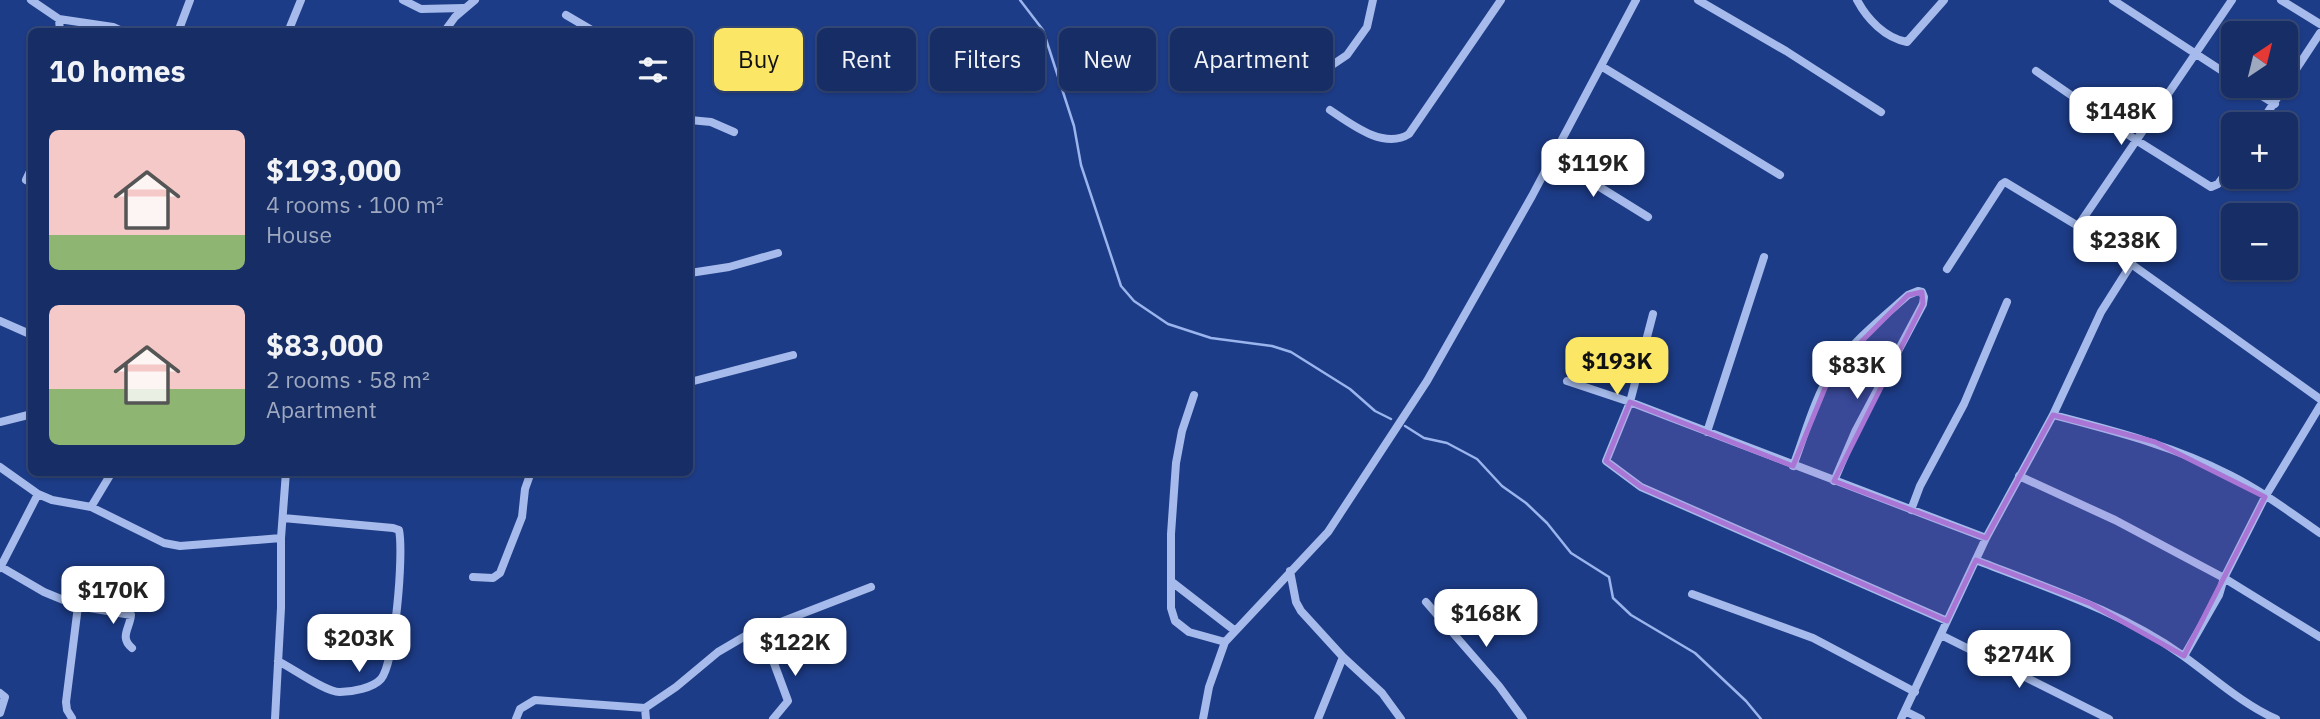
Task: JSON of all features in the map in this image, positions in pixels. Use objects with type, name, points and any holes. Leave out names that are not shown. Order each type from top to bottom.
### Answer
[{"type":"street","points":[[32,0],[59,19],[115,28]]},
{"type":"street","points":[[180,28],[190,0]]},
{"type":"street","points":[[290,28],[301,0]]},
{"type":"street","points":[[403,0],[421,9],[464,8]]},
{"type":"street","points":[[447,28],[464,8],[475,0]]},
{"type":"street","points":[[1333,64],[1347,55],[1367,27],[1373,0]]},
{"type":"street","points":[[1330,110],[1368,133],[1390,138],[1402,138],[1409,134],[1501,0]]},
{"type":"street","points":[[1203,719],[1209,687],[1225,642],[1328,531],[1427,381],[1553,158],[1636,0]]},
{"type":"street","points":[[1699,0],[1786,51],[1881,112]]},
{"type":"street","points":[[1857,0],[1869,19],[1884,32],[1896,39],[1907,41],[1944,0]]},
{"type":"street","points":[[2113,0],[2221,70]]},
{"type":"street","points":[[2078,226],[2232,0]]},
{"type":"street","points":[[2281,0],[2320,24]]},
{"type":"street","points":[[566,15],[588,28]]},
{"type":"street","points":[[59,19],[60,28]]},
{"type":"street","points":[[2269,112],[2320,33]]},
{"type":"street","points":[[1601,66],[1780,175]]},
{"type":"street","points":[[2036,71],[2136,141],[2213,187],[2221,177]]},
{"type":"street","points":[[2265,98],[2275,104]]},
{"type":"street","points":[[693,120],[711,121],[734,132]]},
{"type":"street","points":[[1553,158],[1648,216]]},
{"type":"street","points":[[26,180],[28,176]]},
{"type":"street","points":[[1947,269],[2001,184],[2005,182],[2078,226],[2132,263],[2320,398]]},
{"type":"street","points":[[693,273],[729,267],[778,253]]},
{"type":"street","points":[[1707,432],[1764,257]]},
{"type":"street","points":[[1921,719],[1903,715],[1986,538],[2053,415],[2101,312],[2132,263]]},
{"type":"street","points":[[1793,466],[1818,398],[1832,371],[1851,349],[1908,295],[1922,292],[1923,304],[1855,432],[1834,481]]},
{"type":"street","points":[[1911,510],[1926,473],[1964,404],[2007,302]]},
{"type":"street","points":[[1653,314],[1630,402],[1606,457],[1611,467],[1641,487],[1947,621]]},
{"type":"street","points":[[0,321],[28,333]]},
{"type":"street","points":[[693,381],[793,355]]},
{"type":"street","points":[[1567,381],[1630,402],[1986,538]]},
{"type":"street","points":[[1194,395],[1182,432],[1176,463],[1171,534],[1171,608],[1175,621],[1189,632],[1225,642]]},
{"type":"street","points":[[2184,656],[2219,595],[2224,578],[2266,497],[2320,406]]},
{"type":"street","points":[[0,422],[28,415]]},
{"type":"street","points":[[2053,415],[2155,442],[2232,476],[2320,533]]},
{"type":"street","points":[[0,467],[38,494],[52,500],[91,507],[163,543],[180,546],[281,538]]},
{"type":"street","points":[[91,507],[110,476]]},
{"type":"street","points":[[275,719],[286,476]]},
{"type":"street","points":[[473,577],[493,578],[500,573],[522,517],[525,489],[530,476]]},
{"type":"street","points":[[2019,477],[2115,520],[2224,578],[2320,637]]},
{"type":"street","points":[[38,494],[0,567],[44,592],[78,606],[131,615],[124,636],[126,643],[132,648]]},
{"type":"street","points":[[278,661],[328,690],[339,692],[373,686],[385,672],[399,603],[399,530],[283,518]]},
{"type":"street","points":[[1976,560],[2091,604],[2184,656],[2259,716],[2276,719]]},
{"type":"street","points":[[1290,571],[1296,602],[1301,611],[1343,657],[1382,693],[1401,719]]},
{"type":"street","points":[[1172,582],[1234,630]]},
{"type":"street","points":[[516,719],[520,709],[534,700],[645,708],[676,687],[718,652],[747,635],[872,587]]},
{"type":"street","points":[[1692,594],[1813,638],[1915,692]]},
{"type":"street","points":[[1426,602],[1499,686],[1523,719]]},
{"type":"street","points":[[72,718],[66,702],[78,606]]},
{"type":"street","points":[[762,631],[788,701],[773,719]]},
{"type":"street","points":[[1941,635],[2109,719]]},
{"type":"street","points":[[1318,719],[1343,657]]},
{"type":"street","points":[[0,693],[5,697],[0,713]]},
{"type":"street","points":[[645,708],[646,719]]},
{"type":"highlighted area","points":[[1922,292],[1923,304],[1834,481],[1986,538],[2053,415],[2155,442],[2265,497],[2184,656],[2091,604],[1976,560],[1947,621],[1641,487],[1606,461],[1630,402],[1793,466],[1832,371],[1908,295]]},
{"type":"waterway","points":[[1020,0],[1043,30],[1074,126],[1081,165],[1121,286],[1134,301],[1168,324],[1211,338],[1272,346],[1291,352],[1350,389],[1375,411],[1391,419]]},
{"type":"waterway","points":[[1405,426],[1424,438],[1447,443],[1477,459],[1502,486],[1526,503],[1547,523],[1571,553],[1609,577],[1613,598],[1631,615],[1695,653],[1746,701],[1761,719]]}]
